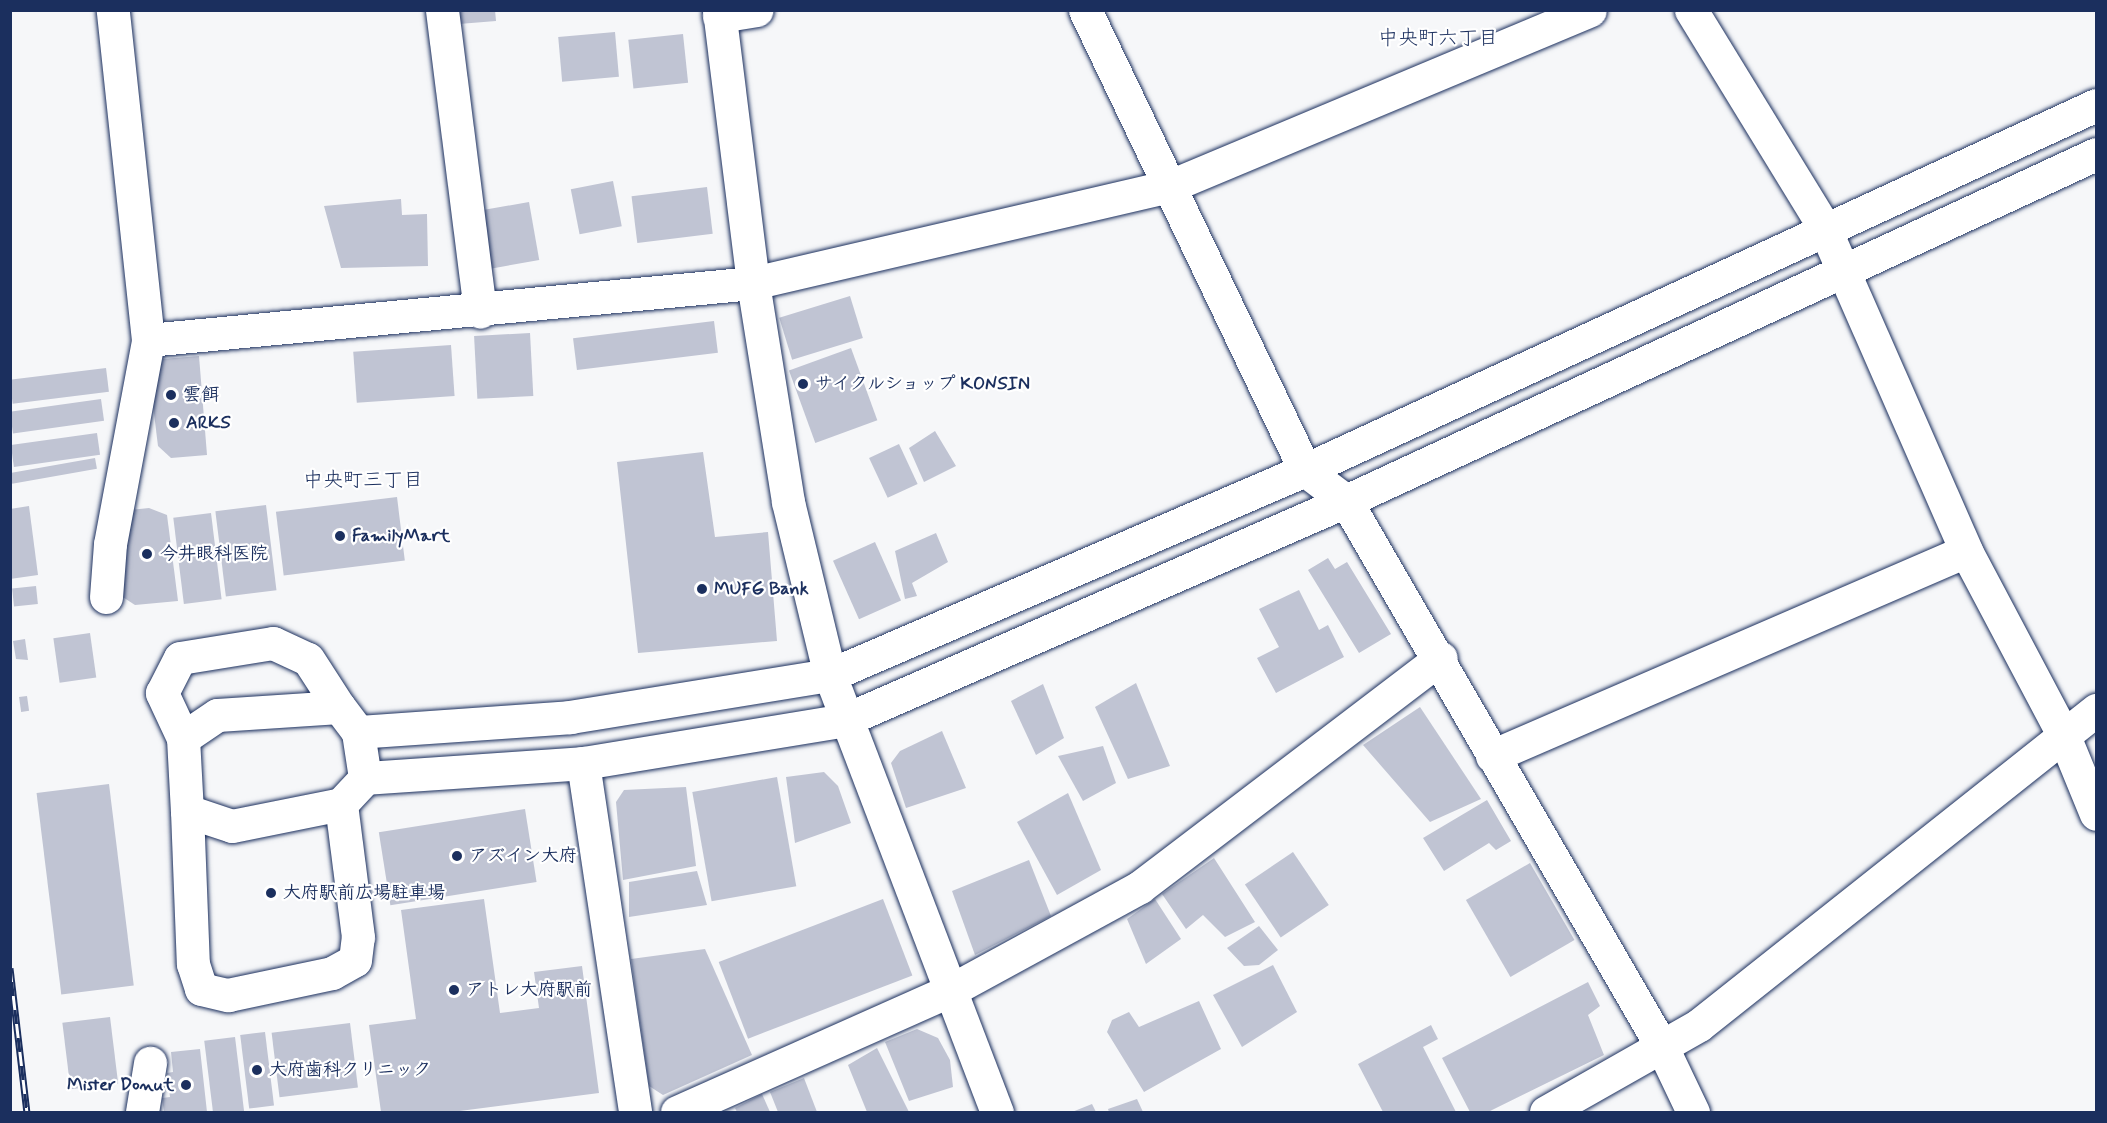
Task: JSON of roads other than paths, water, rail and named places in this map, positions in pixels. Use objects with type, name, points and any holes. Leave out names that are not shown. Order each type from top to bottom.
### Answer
[{"type":"street","points":[[106,597],[110,544],[147,340],[114,10]]},
{"type":"street","points":[[442,10],[480,312]]},
{"type":"street","points":[[757,10],[719,13],[753,283],[788,502],[830,675],[845,720],[997,1113]]},
{"type":"street","points":[[1086,10],[1305,470],[1346,501],[1440,658],[1492,756],[1662,1047],[1693,1113]]},
{"type":"street","points":[[147,340],[480,312],[753,283],[1170,186],[1590,10]]},
{"type":"street","points":[[1691,10],[1824,227],[1966,551],[2064,736],[2097,814]]},
{"type":"street","points":[[358,732],[570,717],[830,675],[1305,470],[1824,227],[1921,190],[2097,105]]},
{"type":"street","points":[[187,812],[232,826],[341,804],[365,778],[583,764],[845,720],[1346,501],[1843,269],[2097,154]]},
{"type":"street","points":[[1492,756],[1966,551]]},
{"type":"street","points":[[341,804],[358,937],[355,960],[332,973],[228,995],[201,989],[194,964],[183,738],[162,693],[180,658],[273,643],[309,659],[358,732],[365,778]]},
{"type":"street","points":[[686,1111],[951,990],[1185,857],[1440,658]]},
{"type":"street","points":[[183,738],[217,715],[339,706]]},
{"type":"street","points":[[1546,1113],[1699,1025],[2097,710]]},
{"type":"street","points":[[583,764],[635,1113]]},
{"type":"street","points":[[142,1113],[150,1063]]},
{"type":"railway","points":[[10,968],[27,1112]]},
{"type":"place","name":"サイクルショップ KONSIN","points":[[803,384]]},
{"type":"place","name":"雲餌","points":[[171,395]]},
{"type":"place","name":"ARKS","points":[[174,423]]},
{"type":"place","name":"FamilyMart","points":[[340,536]]},
{"type":"place","name":"今井眼科医院","points":[[147,554]]},
{"type":"place","name":"MUFG Bank","points":[[702,589]]},
{"type":"place","name":"アズイン大府","points":[[457,856]]},
{"type":"place","name":"大府駅前広場駐車場","points":[[271,893]]},
{"type":"place","name":"アトレ大府駅前","points":[[454,990]]},
{"type":"place","name":"大府歯科クリニック","points":[[257,1070]]},
{"type":"place","name":"Mister Donut","points":[[186,1085]]},
{"type":"district","name":"中央町六丁目","points":[[1438,38]]},
{"type":"district","name":"中央町三丁目","points":[[363,480]]}]
